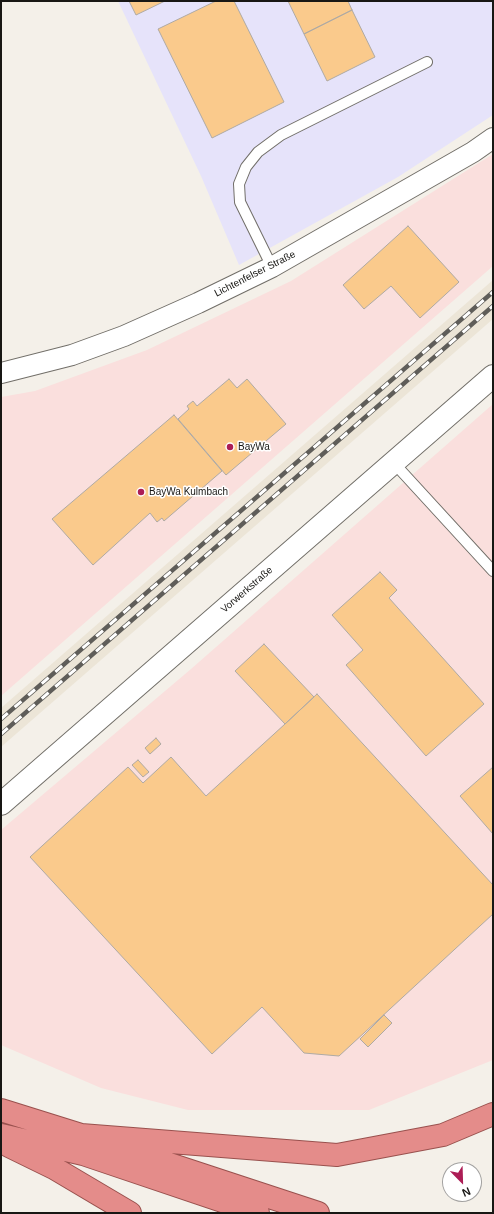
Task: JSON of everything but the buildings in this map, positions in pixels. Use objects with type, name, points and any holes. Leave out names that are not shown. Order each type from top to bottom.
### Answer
[{"type":"highway","points":[[1,1110],[318,1213]]},
{"type":"highway","points":[[81,1135],[337,1156],[443,1135],[493,1114]]},
{"type":"highway","points":[[1,1135],[83,1154],[258,1213]]},
{"type":"highway","points":[[1,1142],[54,1168],[130,1213]]},
{"type":"street","name":"Lichtenfelser Straße","points":[[1,373],[72,355],[124,336],[198,303],[272,267],[473,152],[493,138]]},
{"type":"street","name":"Vorwerkstraße","points":[[1,804],[493,376]]},
{"type":"lane","points":[[272,267],[240,202],[239,184],[246,167],[258,152],[281,135],[427,62]]},
{"type":"lane","points":[[393,462],[493,571]]},
{"type":"shaded area","points":[[118,1],[493,1],[493,115],[398,177],[239,265],[201,176]]},
{"type":"shaded area","points":[[493,154],[493,266],[1,696],[1,397],[35,391],[147,350],[291,281]]},
{"type":"shaded area","points":[[493,280],[493,319],[1,747],[1,708]]},
{"type":"shaded area","points":[[493,404],[493,1060],[369,1110],[188,1110],[101,1088],[1,1045],[1,830],[191,669]]},
{"type":"railway","points":[[1,719],[493,292]]},
{"type":"railway","points":[[1,734],[493,306]]},
{"type":"place","name":"BayWa","points":[[230,447]]},
{"type":"place","name":"BayWa Kulmbach","points":[[141,492]]}]
